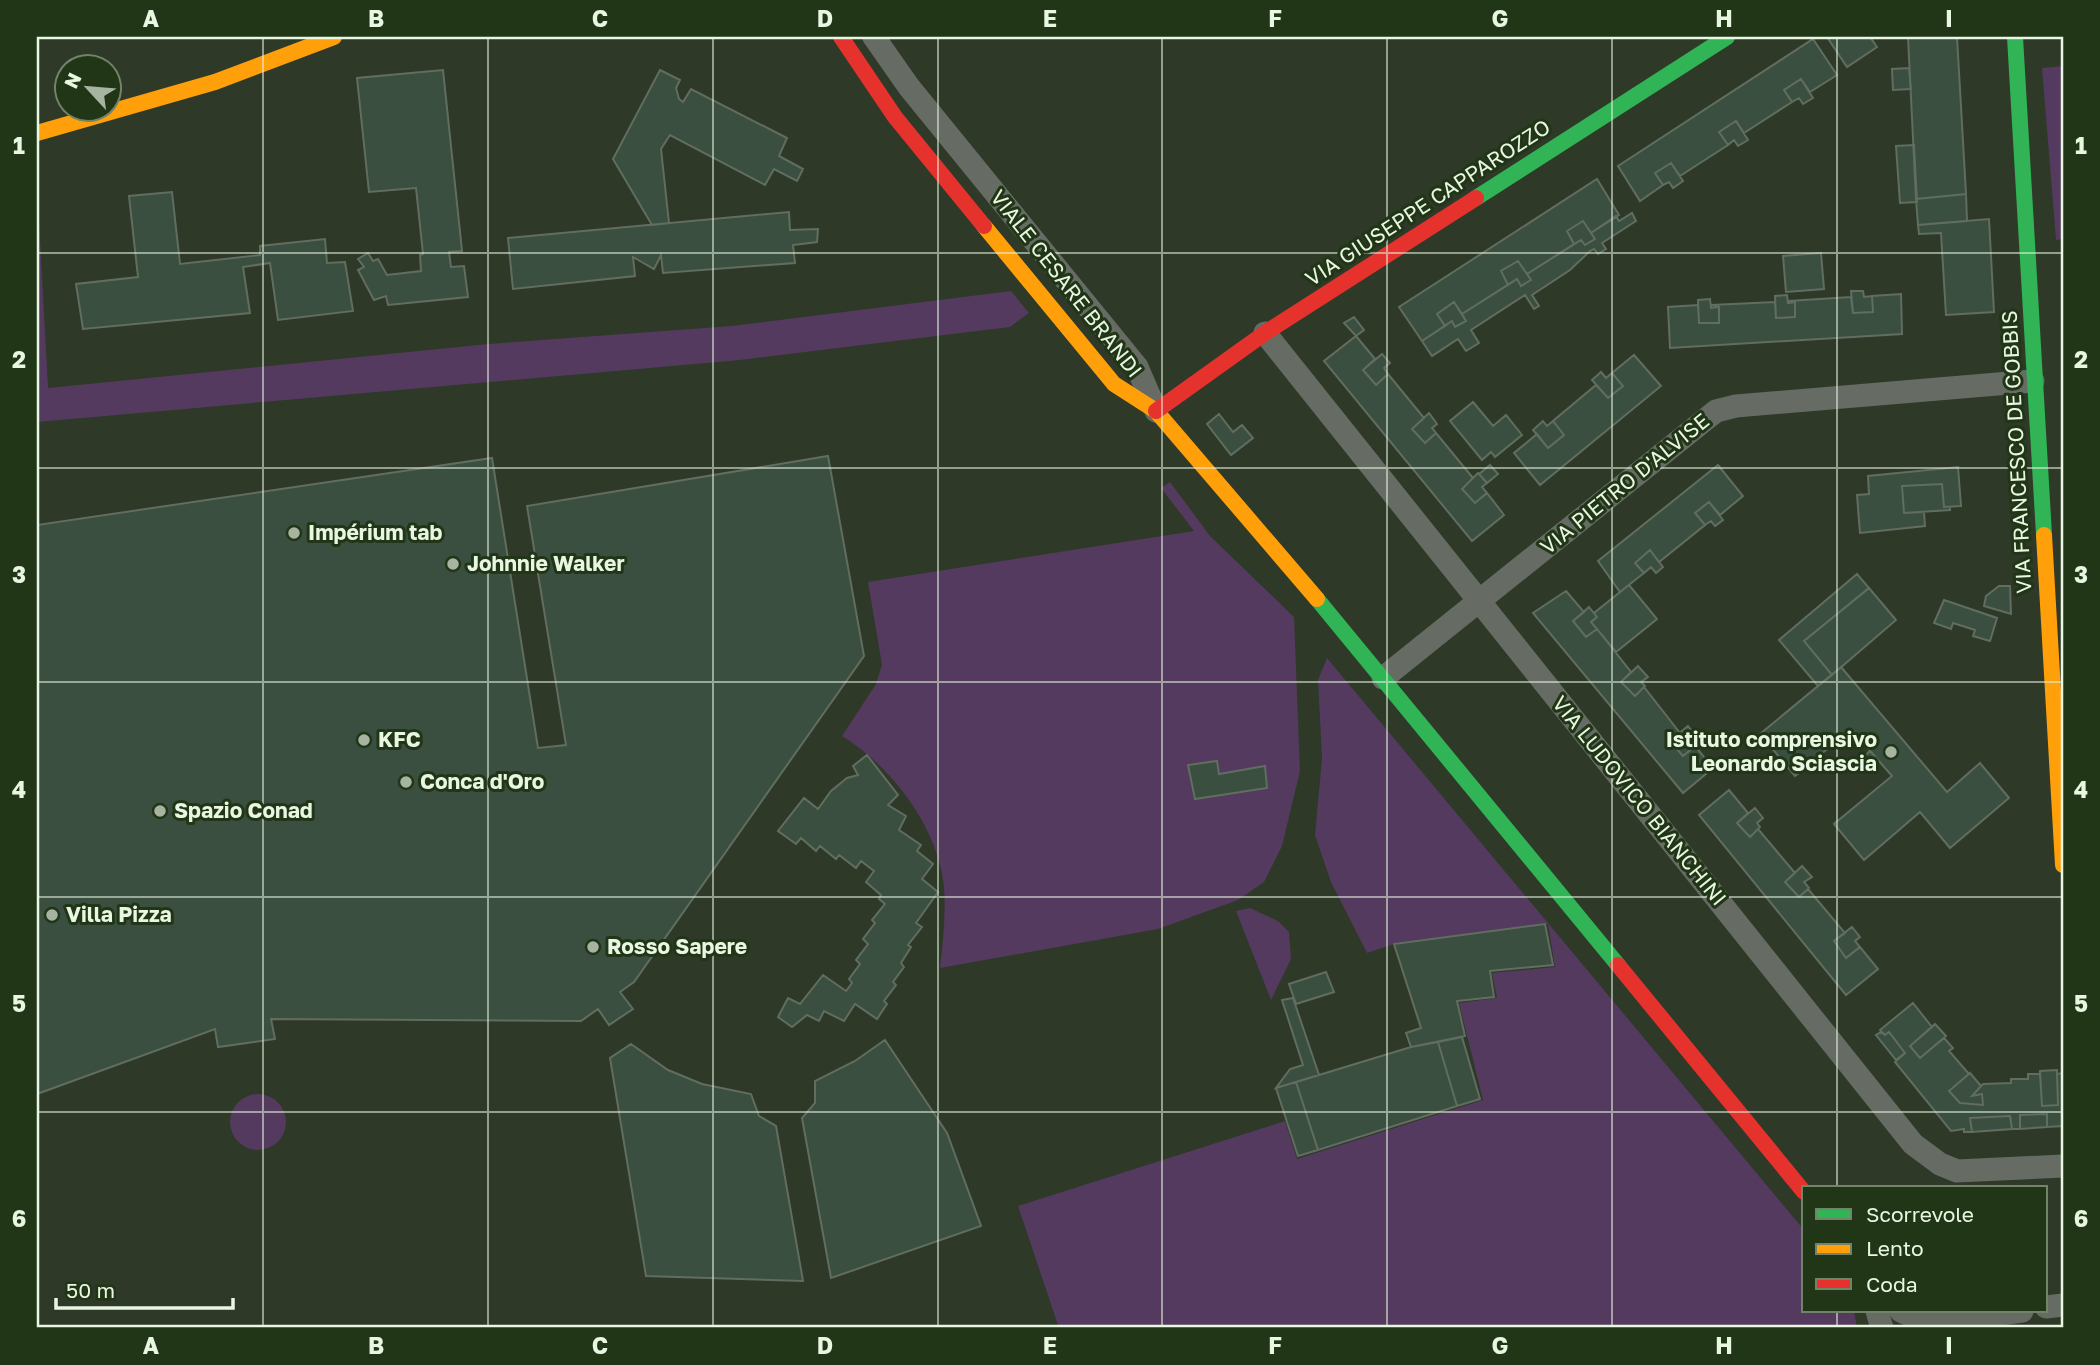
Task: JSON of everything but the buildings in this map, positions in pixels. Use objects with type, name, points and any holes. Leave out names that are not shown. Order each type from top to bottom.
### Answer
[{"type":"street","points":[[37,133],[215,82],[334,37]]},
{"type":"street","name":"VIALE CESARE BRANDI","points":[[841,37],[895,117],[1114,384],[1156,411]]},
{"type":"street","name":"VIALE CESARE BRANDI","points":[[874,37],[909,87],[1137,368],[1156,411]]},
{"type":"street","name":"VIA GIUSEPPE CAPPAROZZO","points":[[1156,411],[1265,333],[1727,37]]},
{"type":"street","name":"VIA FRANCESCO DE GOBBIS","points":[[2015,37],[2063,865]]},
{"type":"street","name":"VIA LUDOVICO BIANCHINI","points":[[1265,333],[1913,1144],[1940,1164],[1956,1171],[2063,1166]]},
{"type":"street","name":"VIA PIETRO D'ALVISE","points":[[1383,678],[1716,411],[1736,406],[2033,381]]},
{"type":"street","points":[[1156,411],[1383,678],[1802,1190]]},
{"type":"street","points":[[1901,1312],[1913,1320],[1928,1324],[2015,1312]]},
{"type":"shaded area","points":[[2063,66],[2063,239],[2056,240],[2042,68]]},
{"type":"shaded area","points":[[37,183],[48,388],[488,344],[732,326],[1011,291],[1029,313],[1010,327],[740,360],[37,422]]},
{"type":"shaded area","points":[[1170,482],[1210,536],[1294,617],[1300,771],[1282,846],[1264,882],[1238,900],[1158,929],[940,968],[944,887],[933,842],[895,782],[878,764],[842,736],[876,684],[882,665],[868,582],[1194,531],[1161,488]]},
{"type":"shaded area","points":[[1327,658],[1802,1228],[1802,1312],[1854,1312],[1857,1328],[1059,1328],[1018,1206],[1285,1121],[1297,1159],[1483,1100],[1459,1003],[1497,998],[1492,973],[1555,967],[1548,924],[1394,944],[1367,953],[1331,882],[1315,835],[1322,758],[1318,680]]},
{"type":"shaded area","points":[[1250,908],[1278,921],[1289,932],[1291,959],[1271,1000],[1236,911]]},
{"type":"shaded area","points":[[258,1094],[278,1102],[286,1122],[278,1142],[258,1150],[238,1142],[230,1122],[238,1102]]},
{"type":"traffic: fast","points":[[1476,198],[1727,37]]},
{"type":"traffic: fast","points":[[2015,37],[2044,535]]},
{"type":"traffic: fast","points":[[1317,599],[1618,965]]},
{"type":"traffic: slow","points":[[37,133],[215,82],[334,37]]},
{"type":"traffic: slow","points":[[984,226],[1114,384],[1156,411],[1317,599]]},
{"type":"traffic: slow","points":[[2044,535],[2063,865]]},
{"type":"traffic: jam","points":[[841,37],[895,117],[984,226]]},
{"type":"traffic: jam","points":[[1156,411],[1265,333],[1476,198]]},
{"type":"traffic: jam","points":[[1618,965],[1802,1190]]},
{"type":"place","name":"Impérium tab","points":[[294,533]]},
{"type":"place","name":"Johnnie Walker","points":[[453,564]]},
{"type":"place","name":"KFC","points":[[364,740]]},
{"type":"place","name":"Istituto comprensivo Leonardo Sciascia","points":[[1891,752]]},
{"type":"place","name":"Conca d'Oro","points":[[406,782]]},
{"type":"place","name":"Spazio Conad","points":[[160,811]]},
{"type":"place","name":"Villa Pizza","points":[[52,915]]},
{"type":"place","name":"Rosso Sapere","points":[[593,947]]}]
